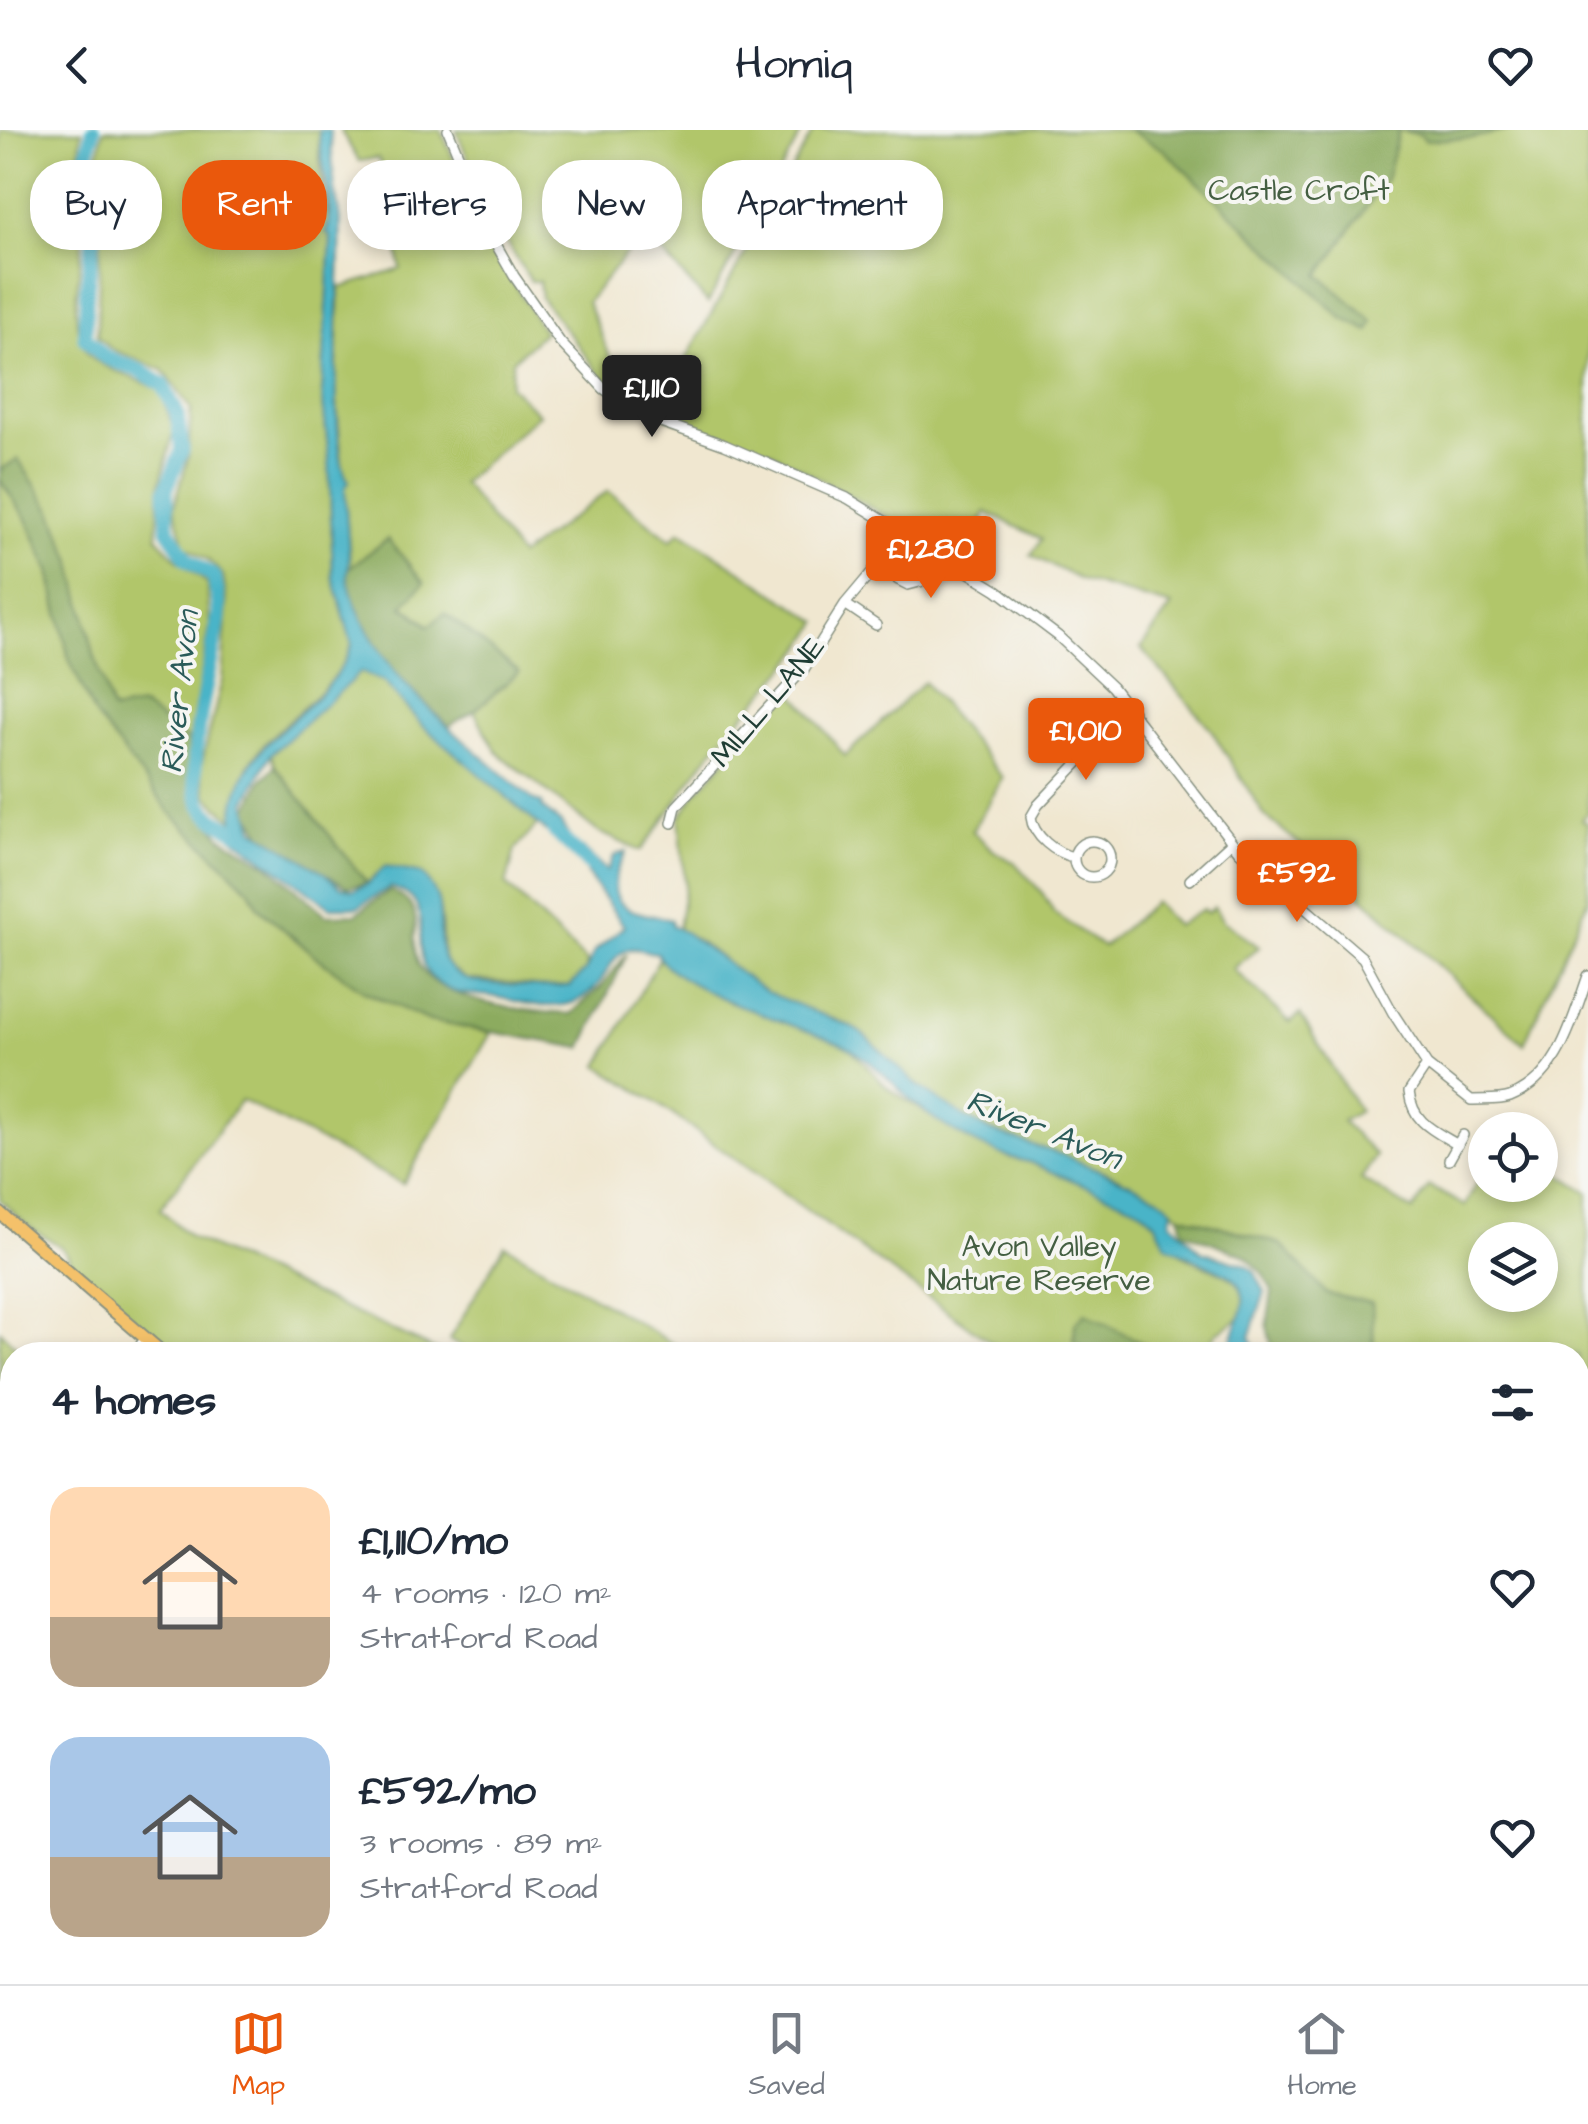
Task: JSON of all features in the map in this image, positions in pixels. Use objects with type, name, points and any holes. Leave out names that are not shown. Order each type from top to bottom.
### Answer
[{"type":"main road","points":[[0,1213],[150,1342]]},
{"type":"street","points":[[448,130],[492,239],[514,276],[560,342],[604,390],[662,424],[725,445],[847,498],[949,559],[1058,636],[1112,686],[1260,873],[1329,926],[1363,958],[1427,1065],[1471,1100],[1507,1098],[1530,1086],[1560,1051],[1588,976]]},
{"type":"street","name":"MILL LANE","points":[[672,823],[676,807],[804,669],[845,604],[904,535]]},
{"type":"street","points":[[898,580],[908,585],[924,583],[949,559]]},
{"type":"street","points":[[845,604],[876,626]]},
{"type":"street","points":[[1074,857],[1062,855],[1038,834],[1031,817],[1113,726],[1133,711]]},
{"type":"street","points":[[1094,841],[1106,847],[1109,864],[1101,874],[1087,876],[1077,868],[1074,857],[1080,846],[1094,841]]},
{"type":"street","points":[[1190,880],[1232,842]]},
{"type":"street","points":[[1427,1065],[1409,1092],[1411,1109],[1425,1125],[1461,1140],[1450,1160]]},
{"type":"street","points":[[143,1342],[146,1338]]},
{"type":"green space","points":[[0,130],[82,130],[80,160],[30,160],[30,250],[81,250],[76,308],[87,352],[101,364],[161,391],[174,431],[160,484],[157,537],[207,583],[210,626],[189,741],[142,706],[112,711],[94,655],[73,564],[52,511],[18,460],[0,470]]},
{"type":"green space","points":[[103,130],[319,130],[320,160],[182,160],[182,250],[327,250],[327,210],[331,238],[322,393],[329,457],[333,576],[352,645],[333,678],[253,759],[242,780],[232,819],[207,796],[201,767],[222,680],[227,603],[223,575],[185,546],[174,507],[188,458],[191,409],[163,370],[111,349],[97,336],[100,250],[162,250],[162,160],[97,160]]},
{"type":"green space","points":[[340,130],[441,130],[454,160],[378,158],[358,160]]},
{"type":"green space","points":[[456,130],[803,130],[787,160],[702,160],[702,250],[737,250],[708,303],[660,250],[682,250],[682,160],[542,160],[542,250],[629,250],[587,302],[617,373],[609,386],[541,298],[539,281],[531,281],[511,250],[522,250],[522,160],[469,160]]},
{"type":"green space","points":[[814,130],[1588,130],[1588,812],[1582,819],[1588,824],[1588,899],[1524,1044],[1359,893],[1264,815],[1210,728],[1141,648],[1172,606],[1081,580],[1031,555],[1042,539],[986,512],[965,561],[772,452],[656,413],[747,250],[943,250],[943,160],[797,160]]},
{"type":"green space","name":"Castle Croft","points":[[1129,130],[1399,130],[1386,179],[1319,275],[1373,321],[1369,331],[1342,318],[1164,150]]},
{"type":"green space","name":"Castle Croft","points":[[1400,130],[1510,130],[1472,138],[1425,140],[1421,135]]},
{"type":"green space","points":[[398,250],[496,250],[544,332],[513,360],[510,386],[539,414],[462,483],[520,556],[608,491],[671,540],[680,531],[819,622],[784,671],[706,759],[640,851],[597,831],[497,752],[474,711],[519,672],[430,626],[403,605],[424,583],[388,539],[347,569],[350,560],[336,391],[340,288],[401,269]]},
{"type":"green space","points":[[18,459],[52,511],[73,564],[94,655],[112,711],[142,706],[189,741],[194,802],[222,837],[268,865],[326,915],[356,914],[390,890],[402,897],[414,911],[416,956],[424,972],[439,985],[483,1002],[571,1014],[601,987],[627,954],[582,1048],[430,1021],[365,992],[259,908],[250,890],[170,812],[94,714],[69,659],[50,571],[27,519],[0,480],[0,470]]},
{"type":"green space","points":[[0,480],[27,519],[50,572],[69,659],[170,812],[250,890],[259,908],[365,992],[430,1021],[491,1033],[403,1184],[241,1100],[160,1209],[190,1237],[418,1342],[161,1342],[71,1265],[63,1249],[28,1226],[0,1200]]},
{"type":"green space","points":[[388,539],[424,583],[403,606],[429,626],[445,613],[519,672],[474,711],[449,726],[383,657],[358,616],[350,593],[347,569]]},
{"type":"green space","points":[[361,671],[384,682],[422,725],[539,823],[515,850],[506,885],[587,962],[586,970],[570,986],[467,979],[451,969],[443,958],[438,904],[422,874],[386,866],[367,883],[275,766],[271,754]]},
{"type":"green space","points":[[924,682],[1003,778],[972,831],[1015,863],[1043,894],[1054,913],[1103,947],[1154,902],[1176,926],[1203,909],[1207,913],[1214,907],[1223,921],[1259,947],[1233,969],[1290,1022],[1300,1014],[1359,1111],[1342,1121],[1376,1156],[1361,1179],[1413,1211],[1429,1186],[1465,1206],[1468,1200],[1558,1202],[1558,1173],[1588,1192],[1588,1342],[1374,1342],[1372,1303],[1327,1295],[1281,1244],[1180,1215],[1129,1182],[960,1115],[905,1075],[861,1033],[771,995],[678,929],[685,884],[679,818],[696,793],[790,688],[845,756]]},
{"type":"green space","points":[[275,766],[367,883],[348,887],[264,837],[247,811],[261,781]]},
{"type":"green space","name":"Avon Valley Nature Reserve","points":[[659,959],[728,1001],[848,1046],[889,1089],[940,1122],[1011,1158],[1137,1207],[1184,1255],[1240,1285],[1245,1303],[1242,1317],[1217,1333],[1211,1342],[991,1342],[654,1101],[599,1066]]},
{"type":"green space","points":[[1180,1215],[1281,1244],[1327,1294],[1372,1303],[1374,1342],[1271,1342],[1267,1327],[1272,1291],[1263,1273],[1244,1255],[1183,1231]]},
{"type":"green space","points":[[505,1245],[670,1342],[452,1342],[449,1340]]},
{"type":"green space","points":[[1085,1313],[1140,1342],[1076,1342],[1075,1324]]},
{"type":"green space","points":[[0,1331],[11,1342],[0,1342]]},
{"type":"water","points":[[319,130],[330,130],[341,219],[338,437],[349,481],[345,488],[348,577],[360,614],[377,646],[423,703],[534,801],[542,803],[542,808],[561,823],[571,840],[567,844],[548,833],[422,725],[384,682],[361,672],[271,754],[246,802],[254,829],[341,887],[353,890],[368,884],[385,866],[422,874],[439,903],[442,954],[449,967],[470,980],[514,986],[570,986],[586,970],[594,952],[624,926],[587,874],[585,861],[576,854],[582,848],[607,871],[614,856],[626,851],[615,888],[623,905],[671,920],[672,926],[766,992],[850,1026],[917,1085],[963,1116],[993,1132],[1063,1155],[1159,1197],[1173,1209],[1171,1221],[1201,1251],[1254,1271],[1265,1292],[1250,1337],[1252,1342],[1232,1342],[1243,1294],[1232,1277],[1167,1245],[1155,1222],[1139,1208],[983,1147],[953,1131],[851,1049],[711,993],[667,966],[657,953],[638,949],[619,955],[591,992],[567,1004],[540,1005],[455,992],[432,978],[424,964],[417,906],[408,895],[390,887],[358,907],[330,907],[233,837],[235,802],[245,775],[260,752],[320,693],[352,645],[333,576],[329,457],[322,393],[331,238],[327,233],[327,160],[323,160]]},
{"type":"waterway","name":"River Avon","points":[[93,130],[85,167],[95,227],[85,338],[105,357],[141,371],[163,385],[177,413],[182,450],[166,490],[168,529],[187,559],[214,577],[219,606],[195,775],[199,797],[208,813],[248,837]]},
{"type":"waterway","name":"River Avon","points":[[554,831],[592,867]]}]
